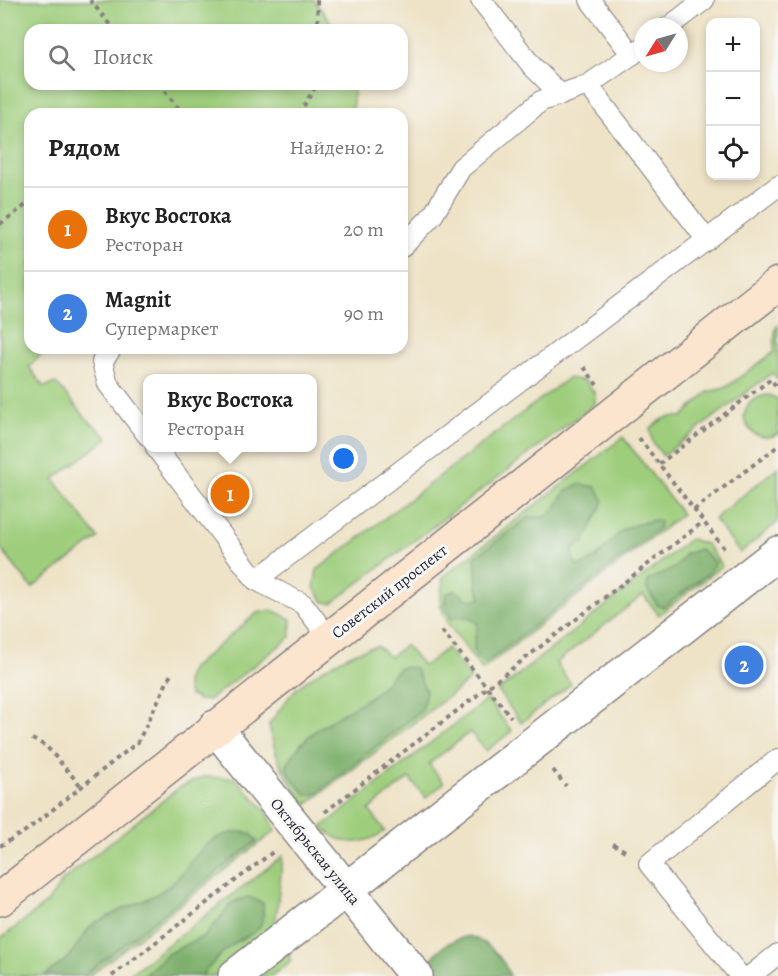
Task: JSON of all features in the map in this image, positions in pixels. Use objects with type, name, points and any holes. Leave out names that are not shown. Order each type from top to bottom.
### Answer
[{"type":"main road","name":"Советский проспект","points":[[0,899],[778,284]]},
{"type":"street","points":[[235,976],[778,553]]},
{"type":"street","name":"Октябрьская улица","points":[[215,727],[416,976]]},
{"type":"lane","points":[[481,0],[532,66],[561,95]]},
{"type":"lane","points":[[590,0],[634,47]]},
{"type":"lane","points":[[681,18],[704,0]]},
{"type":"lane","points":[[408,242],[434,215],[461,168],[541,101],[588,85],[634,54]]},
{"type":"lane","points":[[588,85],[707,240]]},
{"type":"lane","points":[[256,580],[778,186]]},
{"type":"lane","points":[[108,354],[102,362],[108,384],[143,431]]},
{"type":"lane","points":[[160,452],[256,580],[303,604],[329,638]]},
{"type":"lane","points":[[740,976],[649,864],[778,759]]},
{"type":"lane","points":[[750,976],[778,954]]},
{"type":"path","points":[[90,0],[109,24]]},
{"type":"path","points":[[317,0],[318,24]]},
{"type":"path","points":[[164,90],[178,108]]},
{"type":"path","points":[[303,108],[313,90]]},
{"type":"path","points":[[0,224],[24,206]]},
{"type":"path","points":[[659,465],[771,379],[778,389]]},
{"type":"path","points":[[617,410],[746,578]]},
{"type":"path","points":[[694,510],[778,446]]},
{"type":"path","points":[[112,976],[703,522]]},
{"type":"path","points":[[442,631],[532,743]]},
{"type":"path","points":[[0,846],[27,830],[138,742],[171,674]]},
{"type":"path","points":[[32,739],[46,746],[81,786]]},
{"type":"green space","points":[[0,0],[314,0],[332,24],[24,24],[24,90],[353,90],[353,108],[24,108],[24,354],[42,354],[29,367],[44,387],[56,383],[87,419],[108,438],[54,479],[98,538],[32,588],[0,548]]},
{"type":"green space","points":[[778,325],[778,380],[772,373],[663,456],[653,443],[650,429],[664,418],[682,417],[708,392],[725,388],[774,352],[775,329]]},
{"type":"green space","points":[[568,378],[586,381],[595,394],[595,404],[332,603],[324,602],[314,588],[317,570]]},
{"type":"green space","points":[[769,395],[778,399],[778,434],[761,437],[752,432],[744,417],[752,401]]},
{"type":"green space","points":[[623,437],[682,514],[482,670],[448,624],[440,604],[443,577]]},
{"type":"green space","points":[[778,467],[778,522],[740,553],[714,519]]},
{"type":"green space","points":[[578,484],[596,487],[604,501],[584,542],[573,548],[573,559],[577,566],[591,561],[627,528],[656,520],[660,522],[659,528],[486,663],[480,660],[474,652],[478,624],[468,617],[451,619],[444,605],[446,594],[455,590],[470,600],[481,598],[477,587],[475,557],[529,517],[545,517],[557,506],[565,492]]},
{"type":"green space","points":[[690,539],[706,544],[722,566],[659,615],[643,595],[556,663],[571,684],[521,723],[498,691]]},
{"type":"green space","points":[[700,549],[715,563],[710,572],[664,607],[658,606],[647,589],[648,580],[675,568],[685,554]]},
{"type":"green space","points":[[272,610],[291,619],[291,637],[209,700],[198,700],[189,695],[186,682],[191,669],[257,613]]},
{"type":"green space","points":[[405,645],[424,666],[447,648],[471,679],[306,805],[282,767],[274,747],[269,724],[295,690],[334,663],[356,652],[377,646],[390,657]]},
{"type":"green space","points":[[402,667],[415,668],[426,691],[422,710],[316,794],[307,795],[296,784],[286,768],[294,754],[313,732],[375,693]]},
{"type":"green space","points":[[487,699],[512,731],[486,751],[470,732],[429,764],[444,783],[426,798],[409,778],[369,810],[385,831],[369,840],[353,842],[337,838],[322,827]]},
{"type":"green space","points":[[203,777],[235,778],[266,811],[276,830],[89,976],[0,976],[0,939],[48,902],[63,880],[180,787]]},
{"type":"green space","points":[[243,832],[251,834],[257,841],[83,976],[44,976],[69,957],[89,928],[96,922],[163,890],[174,882],[206,845],[228,834]]},
{"type":"green space","points":[[283,856],[275,926],[259,942],[214,976],[127,976]]},
{"type":"green space","points":[[248,897],[263,903],[262,922],[259,928],[228,948],[201,976],[143,976],[169,953],[206,935],[233,902]]},
{"type":"green space","points":[[469,936],[483,942],[494,951],[510,976],[431,976],[428,964],[437,953],[450,942]]},
{"type":"green space","points":[[288,953],[291,961],[271,976],[252,976]]},
{"type":"place","name":"Вкус Востока","points":[[230,494]]},
{"type":"place","name":"Magnit","points":[[744,665]]}]
